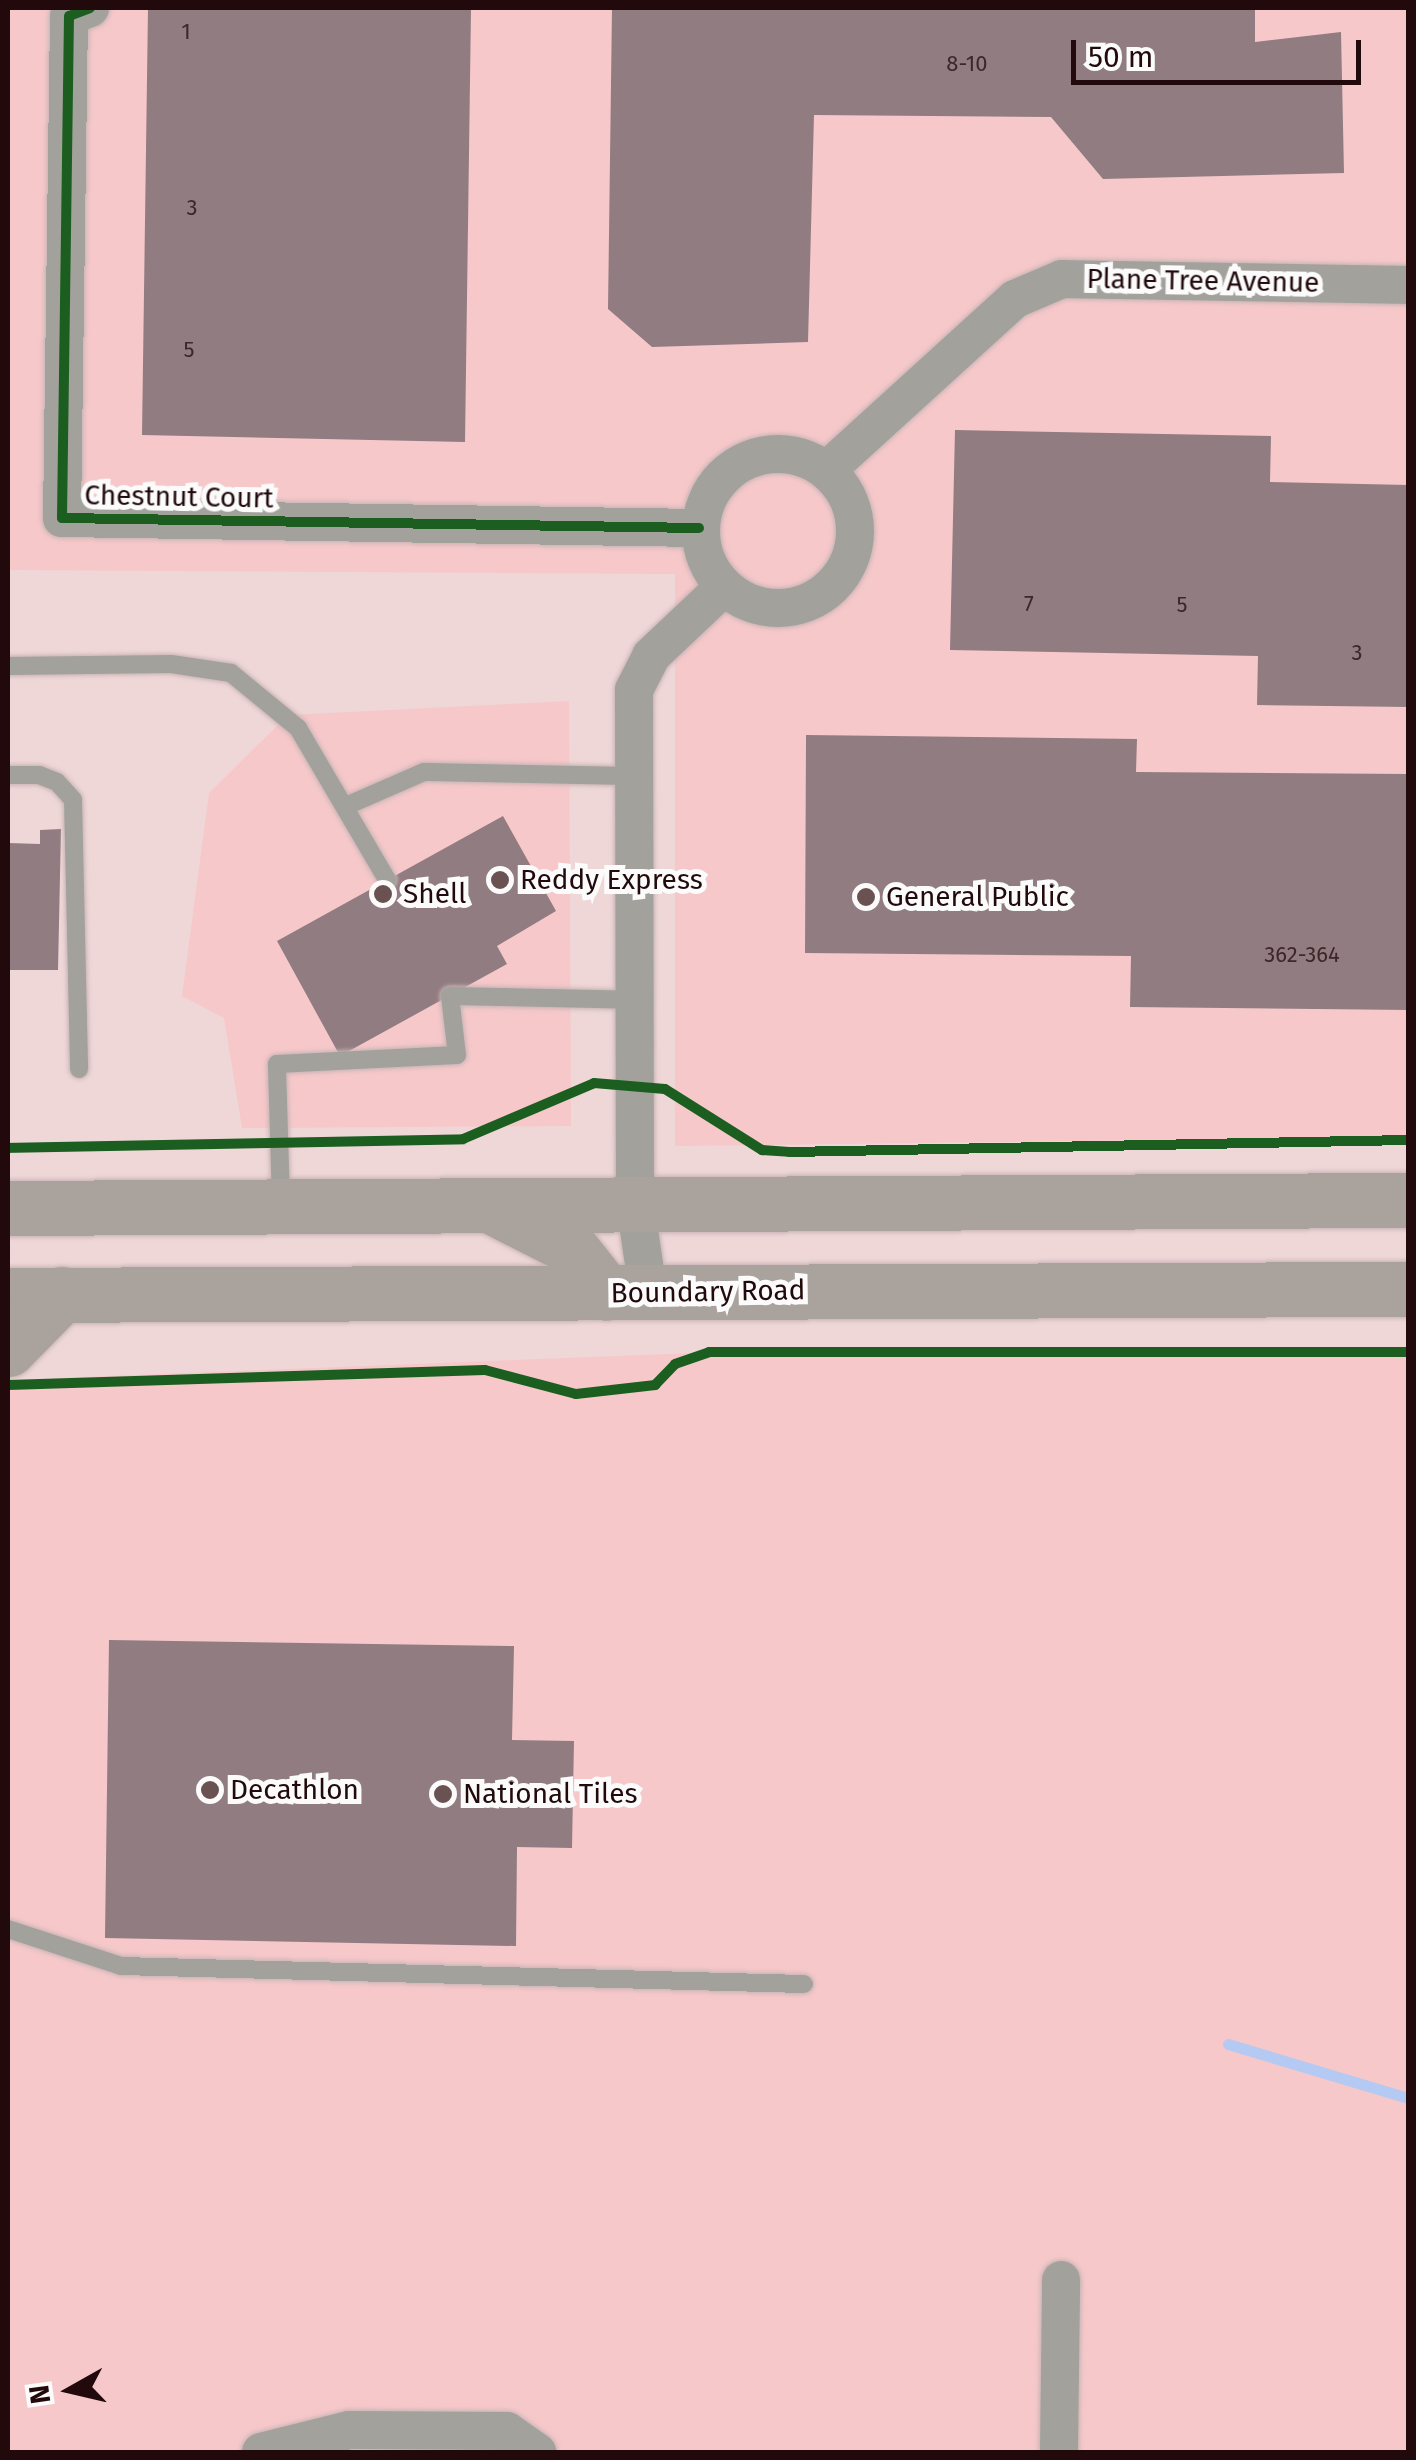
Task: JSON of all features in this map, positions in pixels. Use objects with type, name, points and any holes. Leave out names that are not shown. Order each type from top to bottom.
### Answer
[{"type":"main road","points":[[8,1208],[1408,1200]]},
{"type":"main road","points":[[488,1205],[568,1244],[627,1292]]},
{"type":"main road","name":"Boundary Road","points":[[8,1296],[1408,1289]]},
{"type":"main road","points":[[8,1349],[62,1294]]},
{"type":"street","name":"Chestnut Court","points":[[90,8],[68,16],[62,518],[700,528]]},
{"type":"street","name":"Plane Tree Avenue","points":[[827,470],[1015,299],[1062,279],[1408,284]]},
{"type":"street","points":[[768,453],[795,454],[827,470],[845,491],[854,531],[845,570],[828,591],[800,606],[773,609],[724,587],[708,566],[700,528],[720,478],[742,461],[768,453]]},
{"type":"street","points":[[627,1292],[635,1203],[634,690],[651,656],[724,587]]},
{"type":"street","points":[[1059,2452],[1061,2280]]},
{"type":"street","points":[[260,2452],[349,2430],[507,2431],[538,2452]]},
{"type":"lane","points":[[8,666],[170,664],[231,672],[298,728],[387,880]]},
{"type":"lane","points":[[346,806],[424,772],[633,776]]},
{"type":"lane","points":[[8,775],[39,774],[58,782],[73,800],[79,1069]]},
{"type":"lane","points":[[281,1207],[278,1064],[457,1055],[450,996],[634,1000]]},
{"type":"lane","points":[[8,1929],[121,1966],[804,1984]]},
{"type":"shaded area","points":[[8,8],[1408,8],[1408,1137],[675,1146],[675,574],[8,570]]},
{"type":"shaded area","name":"Shell","points":[[569,701],[571,1126],[242,1128],[224,1018],[182,996],[209,793],[288,715]]},
{"type":"shaded area","points":[[844,1347],[1408,1355],[1408,2452],[8,2452],[8,1386],[56,1378]]},
{"type":"building","points":[[148,8],[471,8],[465,442],[142,435]]},
{"type":"building","points":[[612,8],[1255,8],[1255,42],[1341,32],[1344,173],[1103,179],[1051,117],[814,115],[808,342],[652,347],[608,309]]},
{"type":"building","points":[[955,430],[1271,436],[1270,482],[1408,485],[1408,707],[1257,705],[1258,656],[950,650]]},
{"type":"building","points":[[806,735],[1137,739],[1136,772],[1408,774],[1408,1010],[1130,1007],[1131,956],[805,953]]},
{"type":"building","points":[[503,816],[556,911],[497,946],[507,964],[340,1056],[277,941]]},
{"type":"building","points":[[61,829],[58,970],[8,970],[8,843],[40,844],[40,830]]},
{"type":"building","points":[[109,1640],[514,1646],[512,1740],[574,1741],[572,1848],[517,1847],[516,1946],[105,1938]]},
{"type":"waterway","points":[[1228,2044],[1408,2098]]},
{"type":"cycle path","points":[[90,8],[69,16],[62,518],[699,528]]},
{"type":"cycle path","points":[[8,1148],[463,1139],[594,1083],[665,1089],[762,1150],[789,1152],[1408,1140]]},
{"type":"cycle path","points":[[8,1385],[485,1370],[576,1394],[655,1385],[675,1364],[709,1352],[1408,1352]]},
{"type":"place","name":"Reddy Express","points":[[500,880]]},
{"type":"place","name":"Shell","points":[[383,894]]},
{"type":"place","name":"General Public","points":[[866,897]]},
{"type":"place","name":"Decathlon","points":[[210,1790]]},
{"type":"place","name":"National Tiles","points":[[443,1794]]}]
